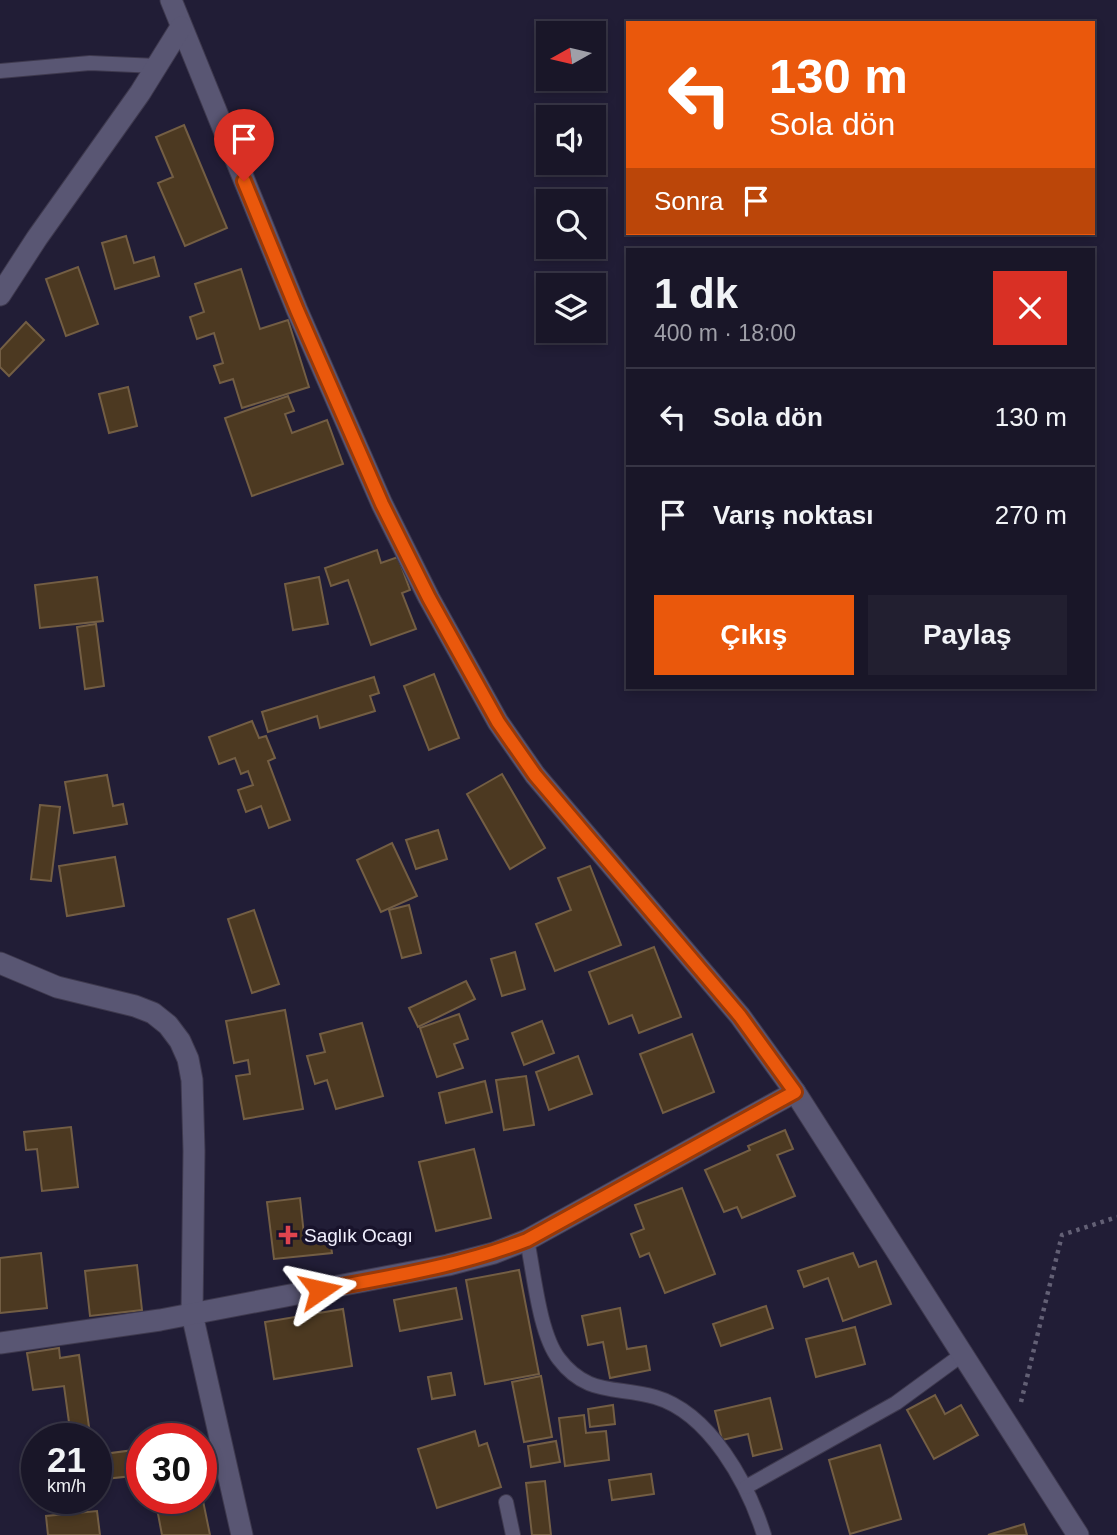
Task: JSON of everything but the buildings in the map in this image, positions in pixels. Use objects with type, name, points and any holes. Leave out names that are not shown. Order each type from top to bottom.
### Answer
[{"type":"street","points":[[171,0],[297,310],[382,504],[429,598],[498,722],[535,775],[740,1016],[795,1092],[1078,1535]]},
{"type":"street","points":[[0,295],[116,127],[181,27]]},
{"type":"street","points":[[0,963],[57,987],[153,1013],[168,1025],[180,1041],[188,1059],[194,1151],[192,1314],[242,1535]]},
{"type":"street","points":[[0,1343],[192,1314],[448,1265],[494,1253],[527,1240],[795,1092]]},
{"type":"lane","points":[[0,71],[90,63],[157,66]]},
{"type":"lane","points":[[527,1240],[546,1334],[550,1346],[567,1370],[580,1381],[599,1389],[654,1397],[674,1404],[692,1418],[711,1438],[746,1487],[764,1535]]},
{"type":"lane","points":[[746,1487],[896,1403],[963,1354]]},
{"type":"lane","points":[[506,1502],[513,1535]]},
{"type":"path","points":[[1013,1433],[1062,1235],[1117,1217]]},
{"type":"place","name":"Saglık Ocagı","points":[[288,1235]]},
{"type":"route","points":[[244,181],[382,504],[429,598],[498,722],[535,775],[740,1016],[795,1092],[527,1240],[494,1253],[448,1265],[320,1290]]}]
